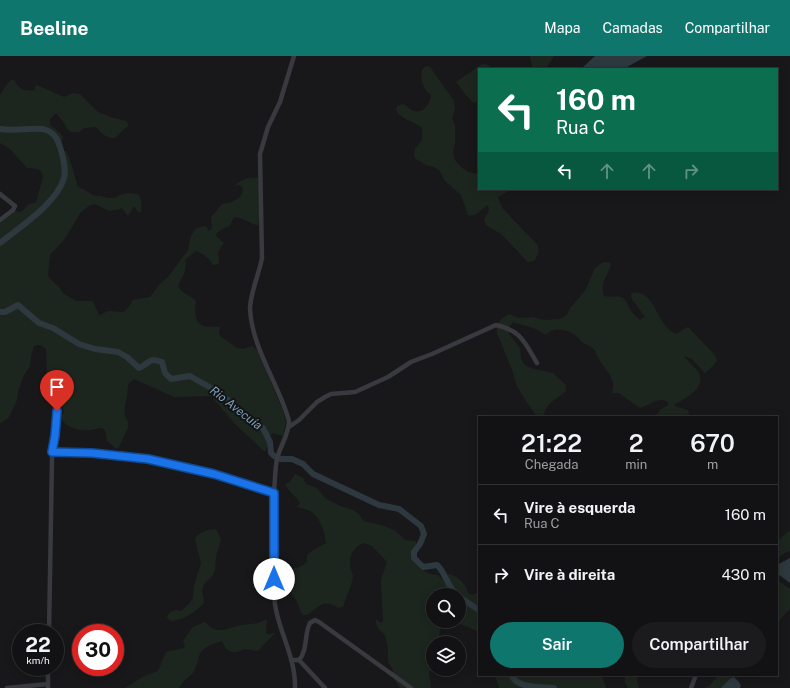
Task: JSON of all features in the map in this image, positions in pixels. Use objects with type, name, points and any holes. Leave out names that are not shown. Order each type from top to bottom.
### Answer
[{"type":"street","points":[[294,56],[282,98],[268,127],[260,154],[262,258],[250,308],[252,323],[257,338],[288,416],[289,427],[276,463],[274,493],[274,604],[295,674],[295,688]]},
{"type":"street","points":[[0,194],[16,206],[0,220]]},
{"type":"street","points":[[289,427],[299,420],[317,402],[331,394],[351,393],[388,377],[411,362],[496,325],[516,332],[537,363]]},
{"type":"street","points":[[49,624],[52,452],[55,436],[58,386]]},
{"type":"street","points":[[52,452],[92,453],[148,459],[214,474],[274,493]]},
{"type":"street","points":[[299,660],[302,657],[305,646],[306,629],[310,623],[315,620],[411,688]]},
{"type":"street","points":[[291,660],[299,660],[325,688]]},
{"type":"street","points":[[691,688],[696,676]]},
{"type":"street","points":[[7,688],[48,686]]},
{"type":"shaded area","points":[[530,56],[554,56],[547,68],[531,68]]},
{"type":"shaded area","points":[[595,56],[647,56],[626,68],[582,68]]},
{"type":"shaded area","points":[[482,64],[489,65],[491,68],[478,68],[478,101],[474,103],[456,82]]},
{"type":"shaded area","points":[[424,67],[430,67],[454,101],[455,109],[452,118],[455,125],[455,143],[453,151],[454,159],[468,172],[478,174],[478,190],[511,190],[498,197],[502,208],[537,244],[538,253],[534,261],[528,262],[501,234],[486,225],[484,220],[489,210],[488,205],[474,215],[468,215],[461,195],[445,181],[439,170],[426,165],[414,156],[415,149],[422,140],[422,128],[403,118],[396,109],[397,106],[403,104],[418,112],[426,107],[431,95],[424,88],[422,81],[421,75]]},
{"type":"shaded area","points":[[13,79],[19,87],[29,91],[35,90],[35,86],[37,85],[64,97],[73,93],[80,94],[98,112],[126,121],[129,125],[115,138],[112,138],[104,135],[96,127],[84,128],[79,132],[71,132],[67,129],[56,113],[50,119],[50,125],[60,133],[63,138],[57,150],[66,151],[78,187],[94,196],[115,198],[122,194],[129,193],[138,194],[141,200],[141,212],[138,212],[134,206],[128,216],[122,208],[109,211],[95,204],[90,205],[81,212],[64,240],[50,255],[49,278],[64,294],[76,301],[93,301],[99,315],[108,311],[123,312],[128,308],[133,300],[150,297],[160,284],[168,277],[188,250],[191,236],[194,231],[197,228],[205,226],[207,227],[208,231],[211,230],[211,217],[222,204],[234,201],[240,197],[243,190],[242,186],[234,186],[252,177],[259,178],[260,215],[258,225],[235,217],[230,226],[222,229],[216,234],[217,237],[224,243],[218,252],[219,264],[213,265],[206,256],[196,251],[185,260],[185,270],[178,286],[182,291],[196,301],[196,319],[200,324],[206,327],[220,327],[220,336],[237,348],[243,349],[252,346],[257,350],[283,411],[286,422],[283,436],[272,433],[265,452],[235,424],[211,396],[174,397],[134,379],[128,385],[124,409],[128,421],[128,428],[118,449],[107,441],[105,430],[102,428],[86,430],[72,428],[62,420],[61,416],[64,413],[56,386],[50,382],[47,375],[46,349],[39,345],[34,346],[30,366],[23,377],[17,400],[9,417],[0,424],[0,223],[14,211],[21,212],[29,204],[35,203],[43,177],[41,171],[38,169],[27,168],[10,149],[0,143],[0,95],[8,83]]},
{"type":"shaded area","points":[[605,262],[611,263],[603,283],[604,296],[623,298],[631,311],[640,320],[645,317],[632,299],[631,293],[639,293],[646,296],[664,324],[670,330],[677,334],[688,327],[715,355],[717,360],[705,373],[692,359],[684,356],[699,373],[700,383],[693,392],[674,406],[688,410],[690,416],[656,416],[660,410],[668,405],[668,402],[661,400],[640,408],[619,393],[612,393],[612,378],[598,358],[595,350],[583,343],[572,333],[565,330],[554,330],[548,332],[546,335],[536,329],[513,322],[509,327],[509,334],[520,348],[521,359],[525,365],[530,368],[553,373],[566,385],[566,391],[549,404],[544,416],[536,416],[517,386],[497,333],[497,327],[500,322],[509,314],[519,318],[532,317],[544,320],[561,319],[567,315],[570,308],[586,289],[595,268]]},
{"type":"shaded area","points":[[295,474],[303,478],[306,484],[317,488],[325,498],[359,514],[363,521],[394,530],[405,540],[416,541],[417,545],[412,557],[420,569],[430,574],[438,575],[444,582],[446,576],[450,574],[457,577],[462,582],[466,587],[468,593],[471,595],[478,592],[478,634],[475,630],[466,626],[466,588],[426,588],[426,628],[440,628],[439,636],[426,636],[426,676],[429,676],[431,688],[400,688],[393,677],[393,670],[388,662],[388,648],[385,635],[377,627],[376,622],[376,619],[381,623],[383,621],[381,580],[387,562],[372,546],[364,543],[358,546],[355,548],[350,557],[353,577],[343,607],[338,608],[333,605],[325,604],[321,605],[307,615],[303,615],[286,583],[288,570],[302,566],[307,562],[307,555],[326,543],[323,530],[317,517],[310,511],[297,507],[300,503],[285,484],[290,482]]},
{"type":"shaded area","points":[[216,529],[221,539],[216,557],[215,570],[213,575],[204,584],[202,590],[204,603],[189,615],[171,621],[167,617],[170,612],[175,610],[181,611],[193,598],[194,586],[201,563],[195,539],[204,531]]},
{"type":"shaded area","points":[[790,530],[790,551],[786,552],[778,558],[778,540]]},
{"type":"shaded area","points":[[790,558],[790,583],[778,574],[778,564]]},
{"type":"shaded area","points":[[778,581],[790,589],[790,609],[778,623]]},
{"type":"shaded area","points":[[267,620],[266,633],[275,633],[258,651],[245,649],[232,652],[226,649],[222,641],[210,645],[200,653],[193,673],[179,688],[125,688],[144,676],[158,671],[166,652],[184,648],[185,645],[183,641],[193,627],[205,622],[214,629],[223,630],[246,624],[262,622]]},
{"type":"shaded area","points":[[495,676],[602,676],[606,688],[499,688]]},
{"type":"shaded area","points":[[625,676],[637,676],[639,688],[628,688],[625,682]]},
{"type":"shaded area","points":[[718,676],[731,676],[730,683],[726,688],[704,688],[709,686]]},
{"type":"shaded area","points":[[734,677],[739,682],[741,686],[740,688],[721,688],[731,678]]},
{"type":"waterway","name":"Rio Avecuía","points":[[0,129],[42,129],[50,132],[55,136],[59,143],[65,172],[60,187],[46,205],[37,214],[0,243]]},
{"type":"waterway","name":"Rio Avecuía","points":[[0,312],[5,312],[18,305],[39,323],[53,328],[79,344],[95,349],[118,352],[127,357],[139,368],[151,360],[162,362],[165,373],[171,379],[190,376],[218,392],[229,401],[236,411],[263,428],[270,442],[271,453],[274,456],[281,459],[292,459],[303,464],[313,474],[379,505],[399,509],[421,526],[424,534],[420,544],[414,552],[414,558],[423,567],[437,565],[451,588]]},
{"type":"waterway","name":"Rio Avecuía","points":[[466,602],[478,609]]},
{"type":"waterway","name":"Rio Avecuía","points":[[512,676],[514,679],[523,685],[554,688]]},
{"type":"route","points":[[57,411],[52,452],[92,453],[148,459],[214,474],[274,493],[274,579]]}]
